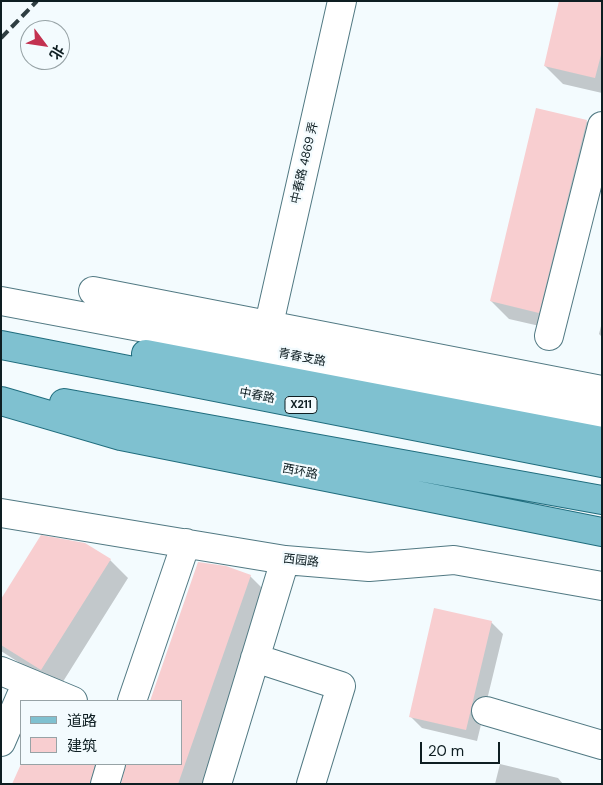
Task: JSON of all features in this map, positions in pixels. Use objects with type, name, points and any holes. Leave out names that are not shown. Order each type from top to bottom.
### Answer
[{"type":"main road","points":[[1,339],[136,352],[602,441]]},
{"type":"main road","name":"中春路","points":[[1,345],[602,464]]},
{"type":"main road","points":[[1,392],[602,500]]},
{"type":"main road","name":"西环路","points":[[1,402],[121,436],[602,532]]},
{"type":"street","name":"中春路 4869 弄","points":[[269,324],[342,1]]},
{"type":"street","points":[[549,336],[602,126]]},
{"type":"street","points":[[93,291],[602,390]]},
{"type":"street","name":"青春支路","points":[[1,301],[602,414]]},
{"type":"street","name":"西园路","points":[[1,512],[285,560],[369,567],[454,560],[602,586]]},
{"type":"street","points":[[132,700],[186,543]]},
{"type":"street","points":[[217,784],[285,560]]},
{"type":"street","points":[[255,658],[341,686],[311,784]]},
{"type":"street","points":[[1,671],[71,700]]},
{"type":"street","points":[[1,742],[27,682]]},
{"type":"street","points":[[486,711],[602,745]]},
{"type":"street","points":[[105,784],[111,765]]},
{"type":"building","points":[[559,1],[602,1],[602,51],[595,78],[544,66]]},
{"type":"building","points":[[536,108],[587,120],[539,313],[490,301]]},
{"type":"building","points":[[41,535],[85,543],[111,559],[41,670],[1,645],[1,599]]},
{"type":"building","points":[[198,562],[226,566],[251,575],[178,784],[121,784],[126,765],[182,765],[182,700],[150,700]]},
{"type":"building","points":[[434,608],[492,621],[466,730],[409,717]]},
{"type":"building","points":[[21,765],[95,765],[90,784],[12,784]]},
{"type":"railway","points":[[1,38],[37,1]]}]
